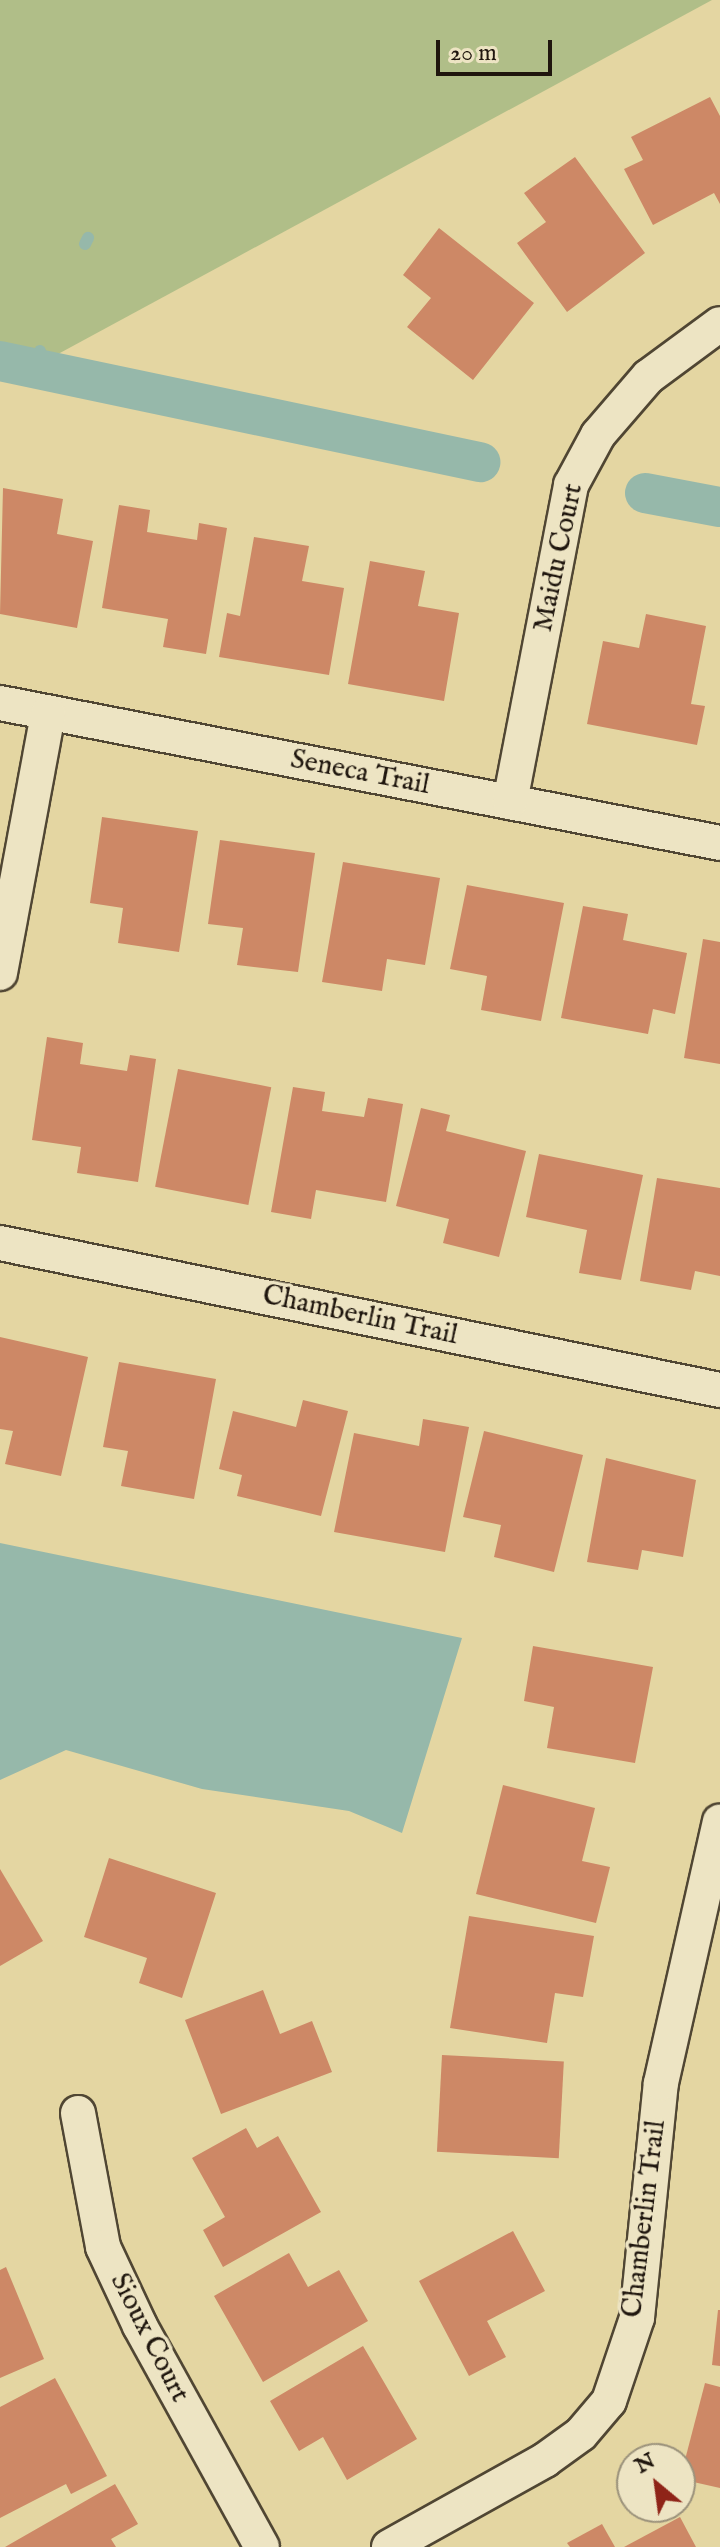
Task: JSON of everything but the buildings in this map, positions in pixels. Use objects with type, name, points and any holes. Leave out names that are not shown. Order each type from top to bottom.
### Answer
[{"type":"street","name":"Maidu Court","points":[[510,802],[571,485],[598,435],[648,377],[720,324]]},
{"type":"street","name":"Seneca Trail","points":[[0,703],[720,843]]},
{"type":"street","points":[[0,973],[48,713]]},
{"type":"street","name":"Chamberlin Trail","points":[[0,1243],[720,1390]]},
{"type":"street","name":"Chamberlin Trail","points":[[389,2547],[545,2460],[581,2434],[609,2401],[637,2318],[661,2083],[720,1822]]},
{"type":"street","name":"Sioux Court","points":[[78,2113],[103,2247],[140,2326],[262,2547]]},
{"type":"green space","points":[[0,0],[712,0],[47,360],[0,353]]},
{"type":"shaded area","points":[[0,1543],[462,1638],[402,1833],[349,1811],[202,1789],[66,1750],[0,1780]]},
{"type":"waterway","points":[[85,244],[88,238]]},
{"type":"waterway","points":[[32,366],[40,351]]},
{"type":"waterway","points":[[0,361],[480,462]]},
{"type":"waterway","points":[[645,493],[720,507]]}]
